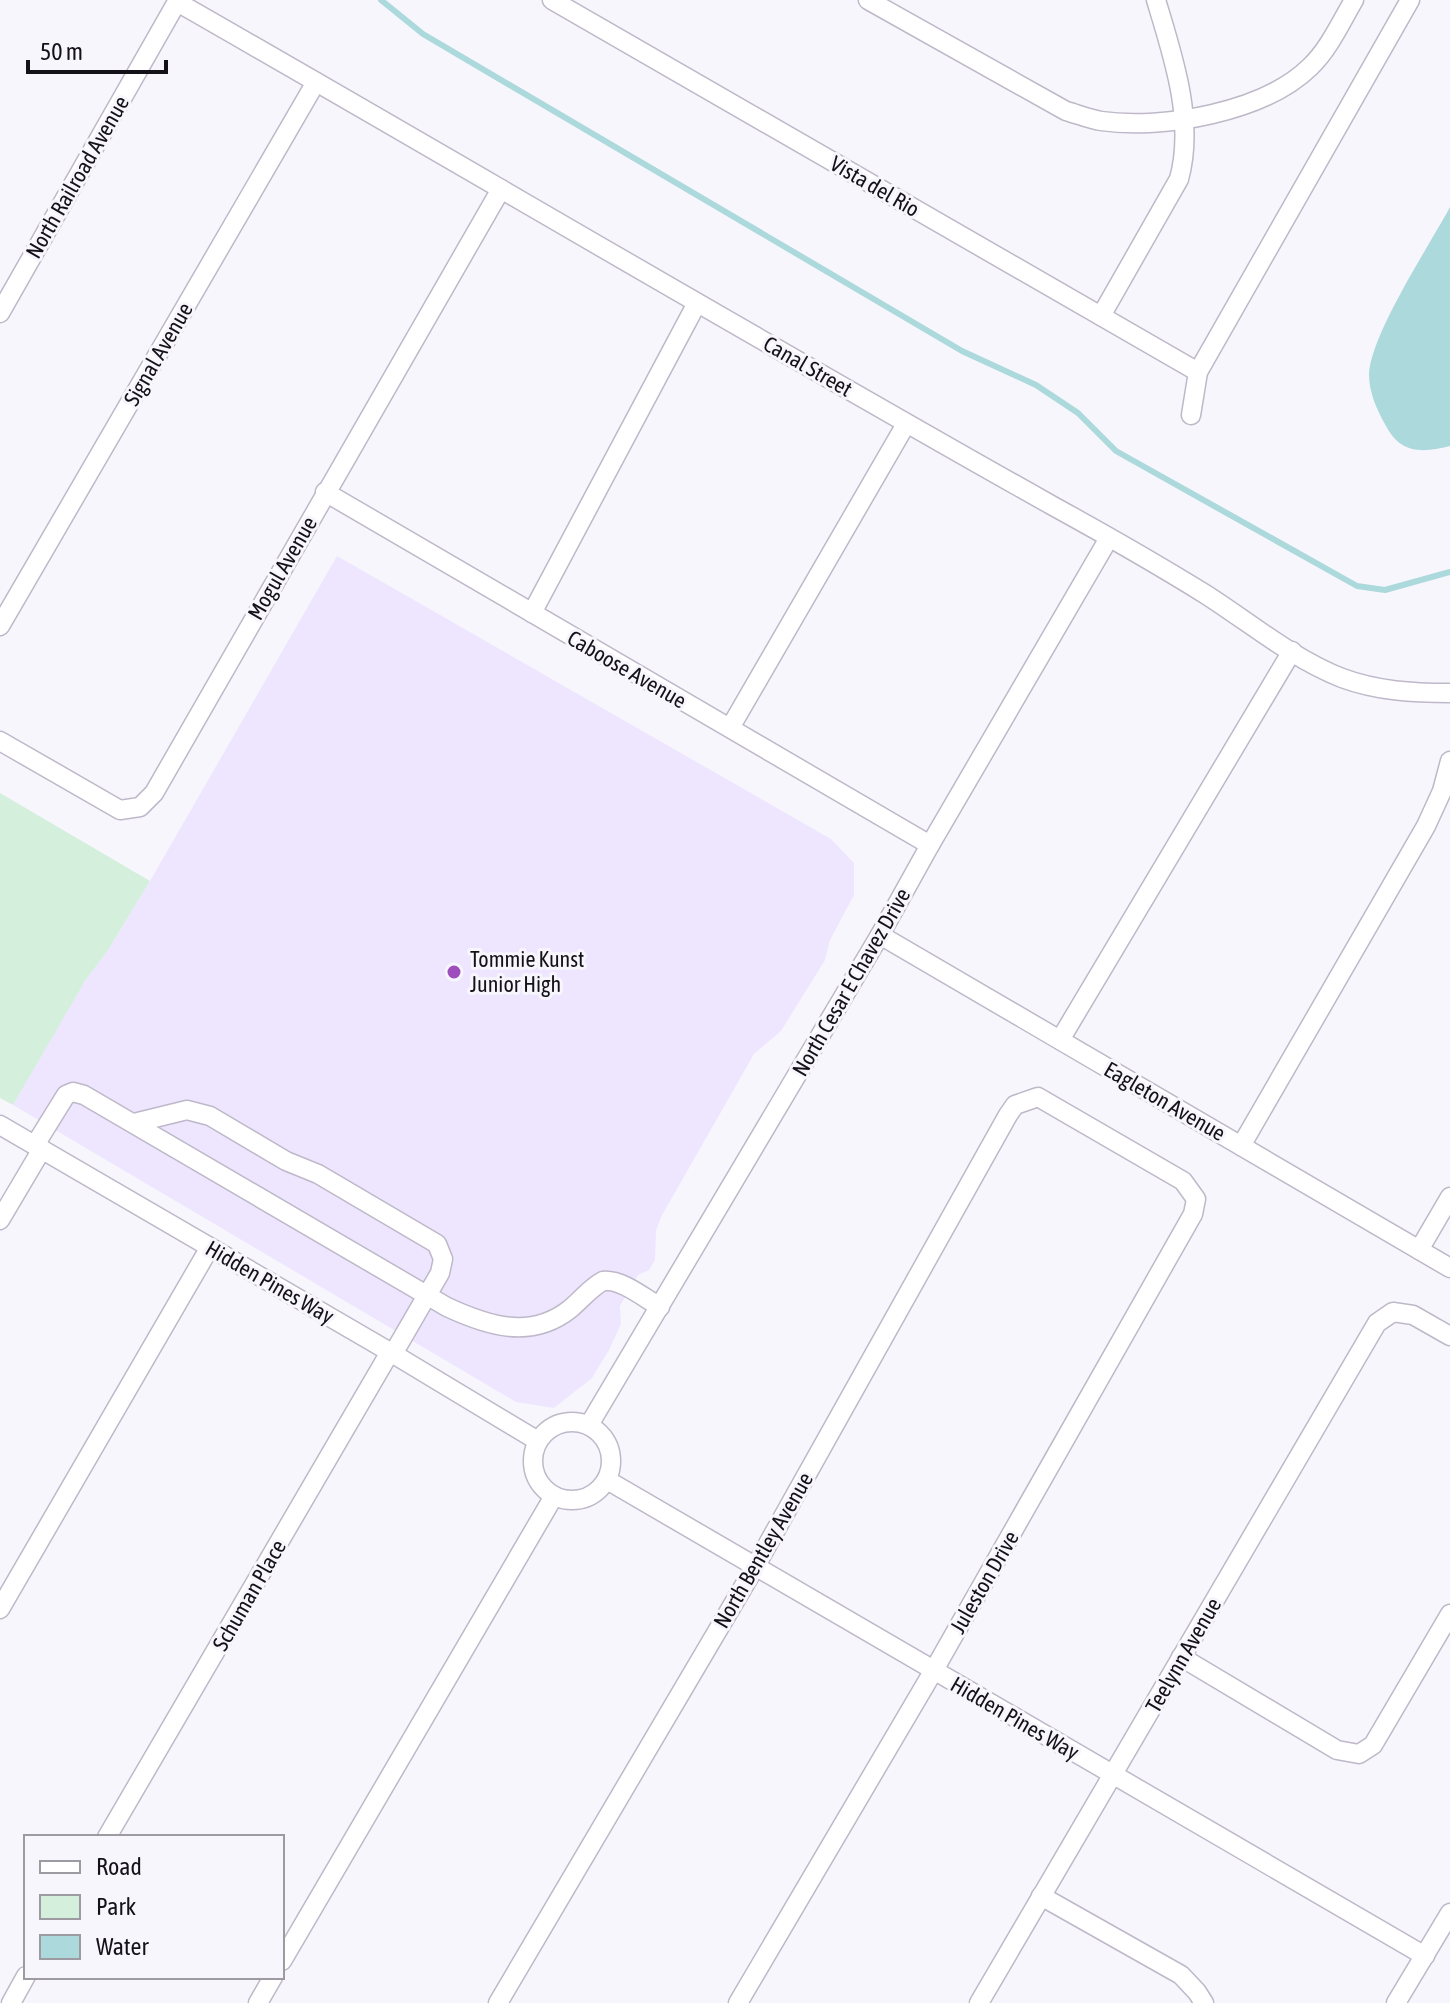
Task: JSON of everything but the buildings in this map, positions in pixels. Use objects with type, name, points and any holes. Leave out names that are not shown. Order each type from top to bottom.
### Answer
[{"type":"street","name":"Vista del Rio","points":[[552,0],[1198,372]]},
{"type":"street","points":[[868,0],[1066,111],[1100,121],[1146,124],[1183,120],[1244,104],[1288,83],[1311,66],[1354,0]]},
{"type":"street","points":[[1101,316],[1179,179],[1185,156],[1178,80],[1156,0]]},
{"type":"street","points":[[1191,415],[1198,372],[1410,0]]},
{"type":"street","name":"Canal Street","points":[[177,1],[906,424],[1109,538],[1292,651],[1342,677],[1378,688],[1411,693],[1450,693]]},
{"type":"street","name":"North Railroad Avenue","points":[[0,313],[177,1]]},
{"type":"street","name":"Signal Avenue","points":[[0,626],[316,82]]},
{"type":"street","name":"Mogul Avenue","points":[[0,741],[120,810],[140,807],[154,793],[501,189]]},
{"type":"street","points":[[532,613],[697,303]]},
{"type":"street","points":[[730,728],[906,424]]},
{"type":"street","name":"Caboose Avenue","points":[[325,492],[930,845]]},
{"type":"street","name":"North Cesar E Chavez Drive","points":[[589,1425],[880,935],[1109,538]]},
{"type":"street","points":[[1060,1040],[1292,651]]},
{"type":"street","points":[[1241,1146],[1426,826],[1442,791],[1450,761]]},
{"type":"street","name":"Eagleton Avenue","points":[[880,935],[1450,1268]]},
{"type":"street","points":[[0,1220],[58,1105],[73,1092],[134,1123],[427,1295],[479,1322],[525,1328],[553,1320],[603,1281],[610,1280],[660,1307]]},
{"type":"street","name":"North Bentley Avenue","points":[[498,2003],[755,1567],[1015,1105],[1038,1097],[1183,1181],[1196,1199]]},
{"type":"street","name":"Schuman Place","points":[[108,1835],[427,1295],[443,1259],[437,1244],[318,1174],[286,1161],[210,1116],[197,1112],[173,1113],[134,1123]]},
{"type":"street","name":"Hidden Pines Way","points":[[0,1125],[538,1441]]},
{"type":"street","points":[[1419,1250],[1450,1197]]},
{"type":"street","name":"Juleston Drive","points":[[738,2003],[934,1670],[1193,1214],[1196,1199]]},
{"type":"street","points":[[0,1609],[210,1247]]},
{"type":"street","name":"Teelynn Avenue","points":[[979,2003],[1377,1323],[1393,1312],[1413,1315],[1450,1336]]},
{"type":"street","points":[[566,1422],[589,1425],[605,1439],[610,1449],[612,1459],[607,1480],[590,1496],[566,1500],[554,1496],[537,1478],[533,1466],[533,1453],[538,1441],[545,1432],[566,1422]]},
{"type":"street","name":"Hidden Pines Way","points":[[607,1480],[1425,1956]]},
{"type":"street","points":[[284,1958],[554,1496]]},
{"type":"street","points":[[1181,1657],[1337,1750],[1359,1754],[1373,1745],[1450,1614]]},
{"type":"street","points":[[1041,1896],[1181,1975],[1204,2003]]},
{"type":"street","points":[[1396,2003],[1450,1913]]},
{"type":"street","points":[[11,2003],[24,1979]]},
{"type":"street","points":[[258,2003],[272,1979]]},
{"type":"shaded area","name":"Tommie Kunst Junior High","points":[[337,556],[831,839],[854,863],[854,895],[830,940],[825,960],[781,1031],[754,1054],[661,1217],[656,1231],[655,1260],[649,1270],[638,1275],[620,1306],[621,1324],[609,1350],[592,1378],[554,1408],[516,1402],[13,1105],[82,985],[108,950],[150,881]]},
{"type":"green space","points":[[0,793],[150,881],[85,981],[13,1105],[0,1098]]},
{"type":"water","points":[[1450,207],[1450,446],[1413,449],[1398,442],[1386,426],[1374,401],[1369,374],[1372,357],[1390,314]]},
{"type":"waterway","points":[[381,0],[423,34],[962,351],[1036,385],[1078,413],[1116,451],[1357,586],[1385,590],[1450,572]]},
{"type":"place","name":"Tommie Kunst Junior High","points":[[454,972]]}]
